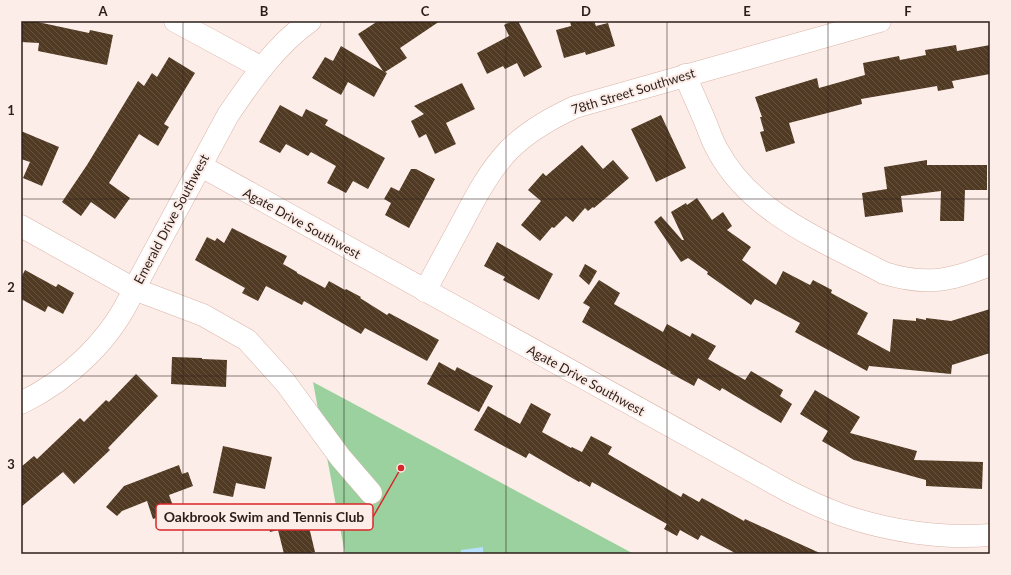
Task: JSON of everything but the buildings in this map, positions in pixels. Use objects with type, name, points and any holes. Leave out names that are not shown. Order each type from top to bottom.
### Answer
[{"type":"street","points":[[175,21],[262,68]]},
{"type":"street","name":"Emerald Drive Southwest","points":[[21,403],[64,377],[97,346],[114,325],[128,302],[201,166],[213,140],[228,115],[262,68],[290,38],[310,21]]},
{"type":"street","name":"78th Street Southwest","points":[[425,291],[489,174],[509,150],[533,130],[575,107],[880,21]]},
{"type":"street","points":[[685,75],[718,151],[728,166],[751,193],[765,206],[790,223],[884,273],[899,278],[916,281],[934,281],[970,273],[990,265]]},
{"type":"street","name":"Agate Drive Southwest","points":[[201,166],[788,491],[815,504],[870,524],[899,530],[957,536],[990,535]]},
{"type":"street","points":[[21,226],[134,289],[203,315],[247,340],[285,382],[340,456],[371,493]]},
{"type":"green space","points":[[313,382],[634,554],[345,554]]},
{"type":"water","points":[[483,547],[483,554],[461,554],[461,550]]},
{"type":"place","name":"Oakbrook Swim and Tennis Club","points":[[401,468]]}]
